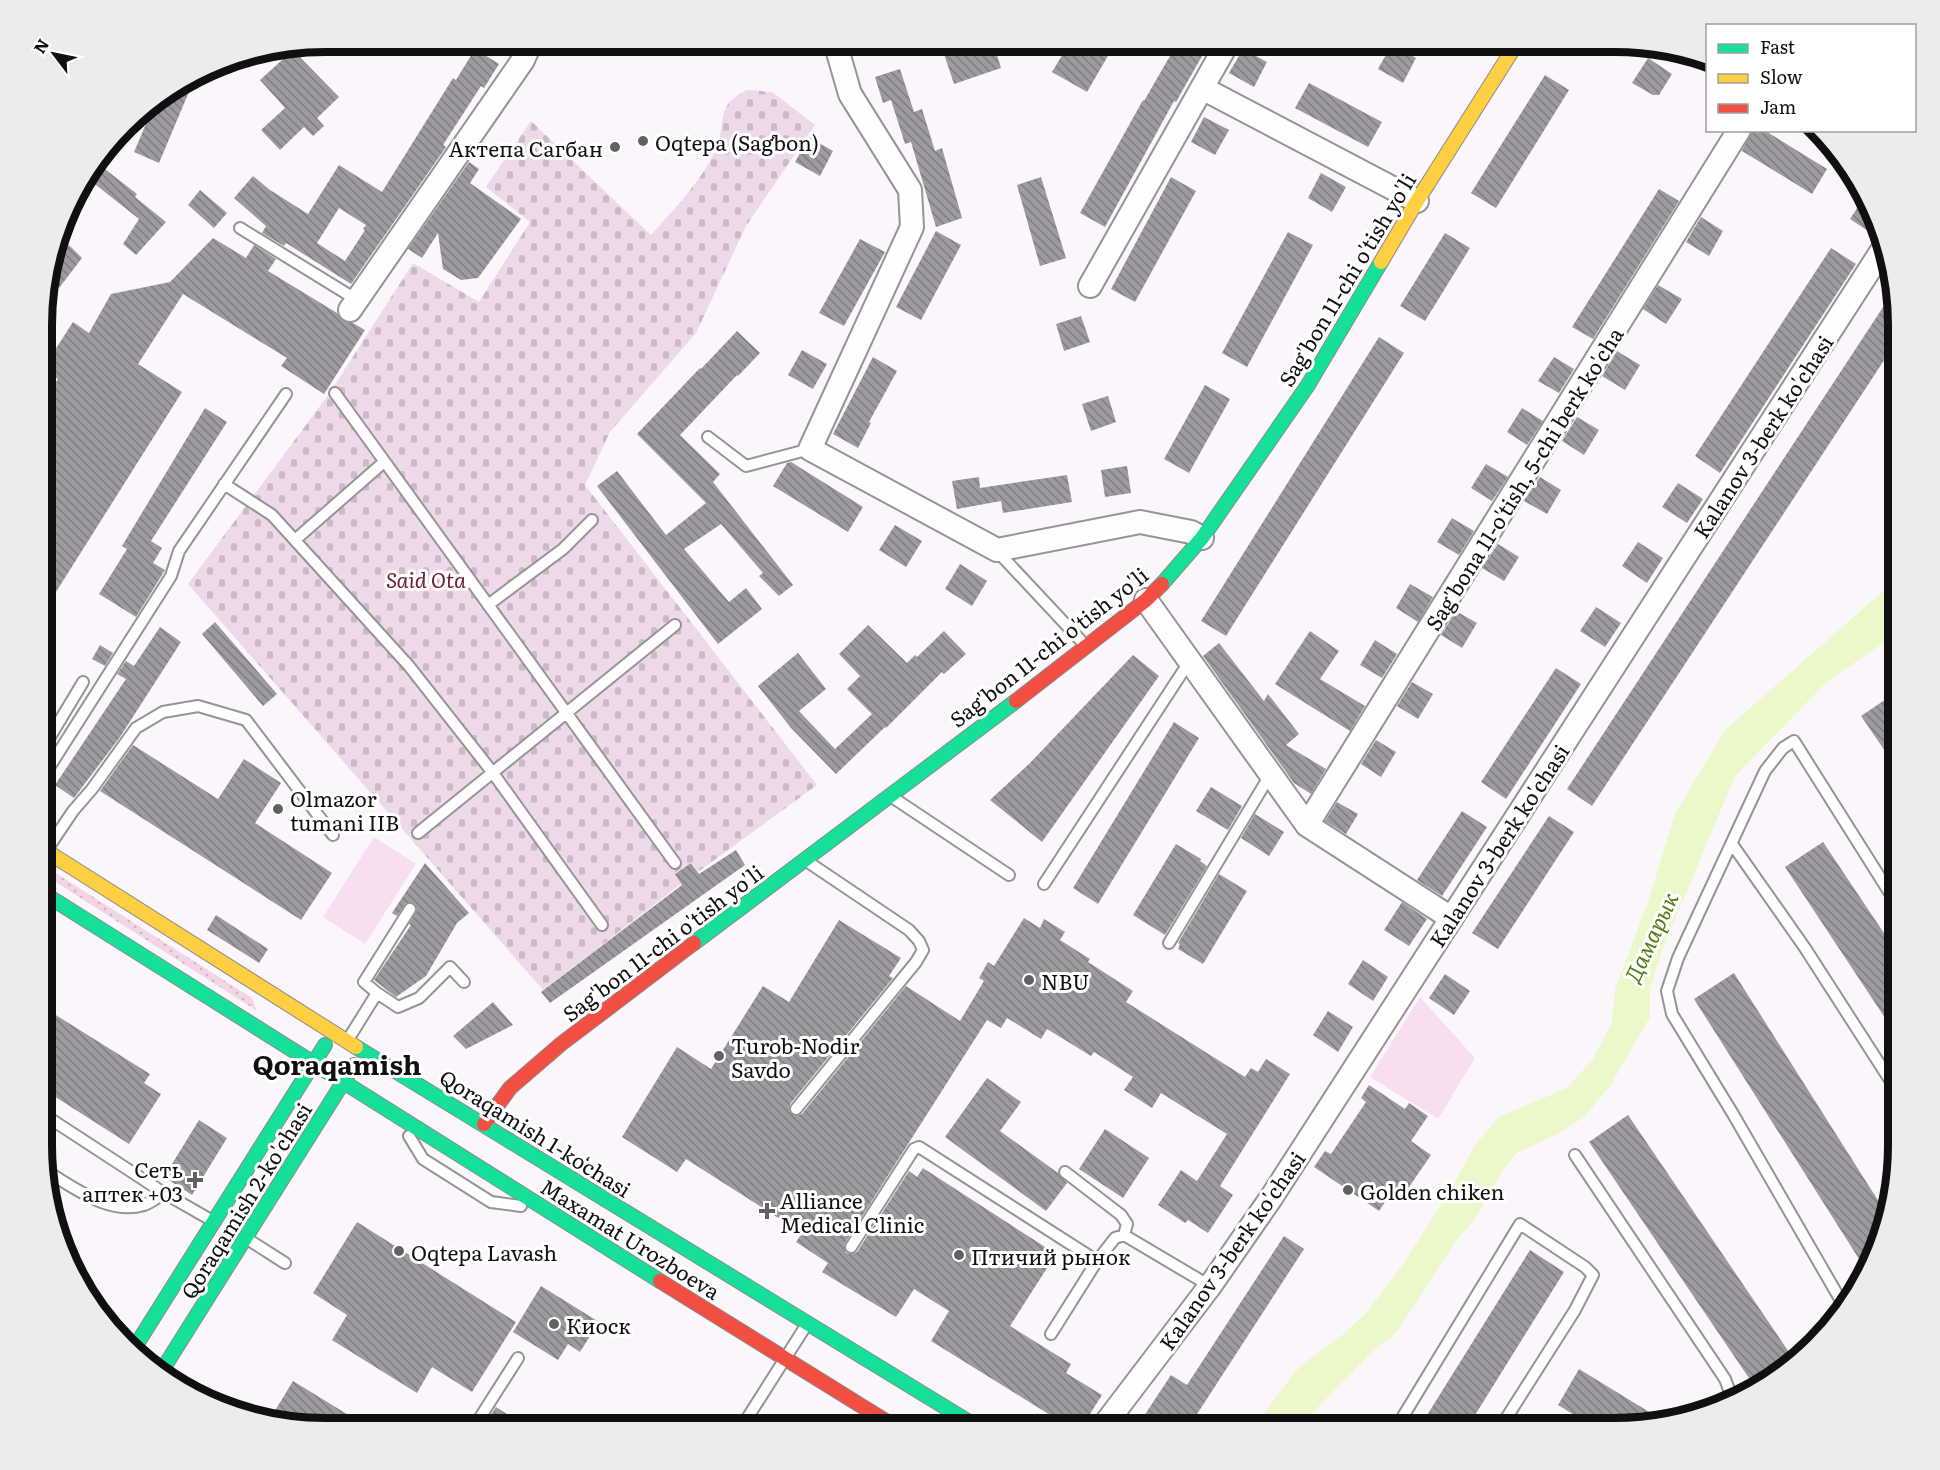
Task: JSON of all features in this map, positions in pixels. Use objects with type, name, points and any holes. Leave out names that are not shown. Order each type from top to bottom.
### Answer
[{"type":"main road","name":"Sag'bon 11-chi o'tish yo'li","points":[[484,1124],[510,1088],[561,1044],[1146,600],[1202,538],[1308,385],[1417,201],[1511,52]]},
{"type":"main road","name":"Qoraqamish 1-koʻchasi","points":[[52,854],[347,1041],[963,1418]]},
{"type":"main road","points":[[52,899],[343,1083]]},
{"type":"main road","name":"Qoraqamish 2-ko'chasi","points":[[137,1343],[333,1032]]},
{"type":"main road","name":"Qoraqamish 2-ko'chasi","points":[[165,1365],[364,1051]]},
{"type":"main road","name":"Maxamat Urozboeva","points":[[343,1083],[881,1418]]},
{"type":"street","points":[[353,305],[525,52]]},
{"type":"street","points":[[838,52],[850,94],[910,190],[912,227],[810,448],[997,550],[1140,522],[1191,532],[1202,538]]},
{"type":"street","points":[[1090,286],[1222,52]]},
{"type":"street","points":[[1202,88],[1417,201]]},
{"type":"street","name":"Sag'bona 11-o'tish, 5-chi berk ko'cha","points":[[1307,825],[1739,132]]},
{"type":"street","name":"Kalanov 3-berk ko'chasi","points":[[1110,1418],[1210,1286],[1271,1198],[1878,256]]},
{"type":"street","points":[[1146,600],[1307,825],[1451,918]]},
{"type":"lane","points":[[240,228],[353,305]]},
{"type":"lane","points":[[335,393],[675,863]]},
{"type":"lane","points":[[52,764],[171,576],[179,551],[286,394]]},
{"type":"lane","points":[[708,437],[746,466],[810,448]]},
{"type":"lane","points":[[295,540],[384,462]]},
{"type":"lane","points":[[224,484],[272,515],[409,666],[493,773],[602,925]]},
{"type":"lane","points":[[488,605],[563,549],[592,520]]},
{"type":"lane","points":[[997,550],[1087,647]]},
{"type":"lane","points":[[418,833],[675,625]]},
{"type":"lane","points":[[1044,884],[1189,662]]},
{"type":"lane","points":[[52,734],[83,682]]},
{"type":"lane","points":[[52,840],[136,728],[163,712],[198,706],[246,720],[333,835]]},
{"type":"lane","points":[[1840,1298],[1672,1014],[1667,991],[1674,969],[1765,771],[1783,748],[1794,741],[1888,890]]},
{"type":"lane","points":[[1168,943],[1270,775]]},
{"type":"lane","points":[[889,795],[1009,876]]},
{"type":"lane","points":[[1732,844],[1805,948],[1888,1077]]},
{"type":"lane","points":[[796,1109],[916,962],[923,950],[919,941],[909,930],[805,860]]},
{"type":"lane","points":[[1882,881],[1888,877]]},
{"type":"lane","points":[[410,909],[364,982],[398,1007],[419,998],[450,967],[464,982]]},
{"type":"lane","points":[[347,1041],[377,993]]},
{"type":"lane","points":[[399,1118],[423,1159],[491,1202],[548,1211]]},
{"type":"lane","points":[[52,1120],[213,1222]]},
{"type":"lane","points":[[851,1247],[914,1149],[920,1147],[1097,1261]]},
{"type":"lane","points":[[1575,1155],[1725,1379],[1727,1393]]},
{"type":"lane","points":[[1065,1172],[1121,1215],[1127,1224],[1124,1235]]},
{"type":"lane","points":[[55,1176],[107,1205],[126,1209],[145,1205],[164,1193]]},
{"type":"lane","points":[[1402,1418],[1520,1224],[1585,1267],[1593,1275],[1575,1310],[1506,1418]]},
{"type":"lane","points":[[1051,1334],[1097,1261],[1115,1238],[1124,1235],[1210,1286]]},
{"type":"lane","points":[[246,1238],[285,1263]]},
{"type":"lane","points":[[748,1418],[808,1323]]},
{"type":"lane","points":[[480,1418],[518,1359]]},
{"type":"shaded area","points":[[374,837],[416,864],[365,944],[323,917]]},
{"type":"shaded area","points":[[52,871],[252,998],[257,1011],[52,880]]},
{"type":"shaded area","points":[[1420,997],[1475,1058],[1438,1119],[1370,1077]]},
{"type":"green space","name":"Said Ota","points":[[747,90],[772,92],[815,125],[746,226],[696,333],[610,432],[585,485],[817,785],[698,872],[692,862],[675,873],[681,884],[543,990],[188,584],[329,394],[413,263],[479,302],[530,222],[486,187],[531,121],[651,235],[703,173],[716,149],[725,109],[736,96]]},
{"type":"water","name":"Дамарык","points":[[1888,587],[1888,640],[1828,681],[1735,776],[1662,951],[1650,989],[1650,1017],[1610,1086],[1584,1117],[1556,1135],[1517,1153],[1505,1167],[1475,1219],[1456,1241],[1397,1332],[1370,1354],[1308,1418],[1260,1418],[1300,1366],[1340,1337],[1365,1314],[1404,1263],[1454,1184],[1475,1145],[1500,1116],[1565,1089],[1592,1061],[1612,1022],[1615,990],[1649,899],[1675,814],[1725,730]]},
{"type":"building","points":[[473,52],[480,52],[499,64],[484,88],[481,86],[443,145],[446,147],[351,284],[286,243],[284,246],[262,233],[266,226],[234,198],[253,176],[270,190],[308,214],[339,165],[382,192],[453,78],[456,80]],"holes":[[[339,208],[366,225],[363,229],[365,230],[345,261],[317,243]]]},
{"type":"building","points":[[943,52],[996,52],[1001,68],[954,84]]},
{"type":"building","points":[[1064,52],[1110,52],[1087,92],[1052,72]]},
{"type":"building","points":[[1172,52],[1204,52],[1176,102],[1174,101],[1105,227],[1080,213]]},
{"type":"building","points":[[1241,52],[1249,52],[1267,62],[1254,87],[1229,73]]},
{"type":"building","points":[[1388,52],[1406,52],[1416,58],[1403,83],[1378,69]]},
{"type":"building","points":[[297,54],[339,97],[317,118],[324,126],[313,136],[304,127],[280,150],[261,130],[285,108],[260,80],[287,56]]},
{"type":"building","points":[[1648,58],[1672,74],[1659,95],[1653,95],[1632,83]]},
{"type":"building","points":[[900,69],[914,112],[922,109],[935,151],[942,148],[962,218],[936,227],[911,142],[905,144],[891,100],[883,103],[875,77]]},
{"type":"building","points":[[1545,75],[1569,90],[1496,208],[1471,193]]},
{"type":"building","points":[[1309,83],[1382,122],[1368,147],[1295,108]]},
{"type":"building","points":[[191,88],[159,163],[134,152],[149,117]]},
{"type":"building","points":[[1204,117],[1229,130],[1215,155],[1191,142]]},
{"type":"building","points":[[1751,132],[1767,132],[1827,169],[1812,194],[1742,151]]},
{"type":"building","points":[[809,137],[833,151],[820,176],[795,162]]},
{"type":"building","points":[[469,162],[479,169],[470,183],[521,219],[478,278],[461,280],[443,269],[438,233],[422,258],[408,249]]},
{"type":"building","points":[[103,168],[137,194],[135,197],[166,222],[136,255],[123,244],[139,219],[92,184]]},
{"type":"building","points":[[1321,173],[1346,187],[1332,212],[1308,198]]},
{"type":"building","points":[[1041,177],[1066,258],[1040,266],[1017,185]]},
{"type":"building","points":[[1171,177],[1196,191],[1135,302],[1111,289]]},
{"type":"building","points":[[1659,189],[1679,201],[1593,339],[1572,327]]},
{"type":"building","points":[[200,190],[227,213],[214,228],[188,205]]},
{"type":"building","points":[[1859,205],[1871,233],[1850,219]]},
{"type":"building","points":[[1701,217],[1723,231],[1709,256],[1686,242]]},
{"type":"building","points":[[936,231],[961,245],[921,320],[896,307]]},
{"type":"building","points":[[1288,232],[1313,245],[1247,367],[1222,353]]},
{"type":"building","points":[[1445,233],[1470,248],[1425,321],[1400,306]]},
{"type":"building","points":[[213,238],[246,258],[254,245],[276,259],[268,271],[337,313],[343,321],[353,323],[365,330],[324,394],[281,366],[287,358],[183,294],[138,364],[182,392],[52,598],[52,388],[58,379],[52,376],[52,355],[73,322],[89,333],[111,294],[170,282]]},
{"type":"building","points":[[860,239],[885,252],[844,326],[819,313]]},
{"type":"building","points":[[69,245],[82,258],[59,288],[56,286],[62,253]]},
{"type":"building","points":[[1831,248],[1856,264],[1720,473],[1695,456]]},
{"type":"building","points":[[1658,285],[1682,299],[1666,324],[1643,309]]},
{"type":"building","points":[[1886,302],[1888,354],[1592,806],[1567,789]]},
{"type":"building","points":[[1081,316],[1090,342],[1064,351],[1056,324]]},
{"type":"building","points":[[737,331],[760,353],[680,435],[720,474],[713,482],[793,585],[779,596],[759,576],[763,573],[721,524],[684,549],[729,602],[746,588],[762,609],[718,644],[597,486],[617,471],[666,535],[706,503],[637,434]]},
{"type":"building","points":[[1379,337],[1404,353],[1226,636],[1201,621]]},
{"type":"building","points":[[802,350],[827,364],[813,389],[788,375]]},
{"type":"building","points":[[1617,351],[1640,365],[1625,390],[1602,376]]},
{"type":"building","points":[[873,357],[897,371],[869,422],[871,423],[858,448],[833,434]]},
{"type":"building","points":[[1554,357],[1574,369],[1559,393],[1538,381]]},
{"type":"building","points":[[1205,385],[1230,399],[1189,473],[1164,459]]},
{"type":"building","points":[[1108,396],[1116,422],[1091,431],[1082,404]]},
{"type":"building","points":[[205,408],[227,422],[151,541],[162,548],[153,563],[165,570],[136,617],[99,594],[127,549],[122,546]]},
{"type":"building","points":[[1522,408],[1543,421],[1527,445],[1507,432]]},
{"type":"building","points":[[1577,417],[1599,430],[1584,455],[1562,441]]},
{"type":"building","points":[[791,462],[863,507],[848,532],[773,486],[787,463]]},
{"type":"building","points":[[1486,464],[1508,477],[1492,501],[1471,488]]},
{"type":"building","points":[[1127,466],[1131,493],[1105,497],[1101,470]]},
{"type":"building","points":[[1067,475],[1072,502],[1003,513],[1001,501],[957,509],[952,481],[979,477],[980,488]]},
{"type":"building","points":[[1540,477],[1561,490],[1547,514],[1524,501]]},
{"type":"building","points":[[1678,483],[1703,499],[1687,523],[1662,507]]},
{"type":"building","points":[[1452,518],[1474,531],[1459,555],[1437,542]]},
{"type":"building","points":[[895,525],[922,541],[906,567],[879,550]]},
{"type":"building","points":[[1638,542],[1663,558],[1647,583],[1622,566]]},
{"type":"building","points":[[1498,544],[1519,557],[1504,581],[1482,568]]},
{"type":"building","points":[[960,564],[987,581],[972,606],[945,589]]},
{"type":"building","points":[[1410,584],[1433,597],[1418,622],[1396,608]]},
{"type":"building","points":[[1596,607],[1621,623],[1605,647],[1580,631]]},
{"type":"building","points":[[1456,611],[1477,623],[1462,648],[1441,635]]},
{"type":"building","points":[[215,622],[277,694],[263,706],[202,634]]},
{"type":"building","points":[[868,625],[907,663],[915,655],[917,657],[944,631],[966,654],[944,674],[942,672],[836,774],[791,728],[758,686],[798,653],[826,689],[799,711],[835,749],[872,714],[847,689],[860,676],[839,654]]},
{"type":"building","points":[[160,627],[181,642],[120,737],[74,798],[55,785],[126,679],[117,674],[126,661],[134,666]]},
{"type":"building","points":[[1310,631],[1339,651],[1320,679],[1365,706],[1350,731],[1275,684]]},
{"type":"building","points":[[1375,640],[1397,654],[1382,678],[1360,665]]},
{"type":"building","points":[[1219,643],[1264,701],[1268,694],[1299,734],[1286,745],[1326,769],[1311,794],[1294,783],[1203,656]]},
{"type":"building","points":[[100,645],[113,653],[105,666],[92,659]]},
{"type":"building","points":[[1133,655],[1159,676],[1042,842],[990,800],[1030,763]]},
{"type":"building","points":[[1556,668],[1581,684],[1506,799],[1481,782]]},
{"type":"building","points":[[1412,682],[1433,694],[1418,719],[1397,706]]},
{"type":"building","points":[[1888,698],[1888,755],[1861,716]]},
{"type":"building","points":[[1174,722],[1199,738],[1098,904],[1073,888]]},
{"type":"building","points":[[1376,740],[1396,752],[1381,777],[1361,764]]},
{"type":"building","points":[[133,745],[218,799],[244,759],[281,783],[255,823],[332,873],[301,920],[100,791]]},
{"type":"building","points":[[1211,787],[1242,806],[1228,830],[1196,811]]},
{"type":"building","points":[[1337,802],[1358,814],[1346,834],[1325,821]]},
{"type":"building","points":[[1462,811],[1487,827],[1442,896],[1417,880]]},
{"type":"building","points":[[1255,814],[1284,832],[1269,856],[1241,838]]},
{"type":"building","points":[[1549,816],[1574,832],[1498,949],[1472,933]]},
{"type":"building","points":[[1823,842],[1888,939],[1888,1022],[1785,867]]},
{"type":"building","points":[[1176,844],[1201,859],[1200,861],[1207,866],[1165,935],[1133,915]]},
{"type":"building","points":[[736,850],[745,865],[550,1003],[541,992],[682,885],[675,874],[691,863],[699,874]]},
{"type":"building","points":[[425,863],[469,913],[457,923],[426,976],[396,997],[374,980],[411,925],[409,924],[417,910],[414,903],[406,903],[397,916],[392,913]]},
{"type":"building","points":[[1219,874],[1247,891],[1203,964],[1178,949],[1180,944],[1178,943]]},
{"type":"building","points":[[1402,902],[1427,919],[1409,946],[1384,930]]},
{"type":"building","points":[[216,915],[268,949],[259,963],[207,930]]},
{"type":"building","points":[[1024,918],[1040,928],[1044,919],[1065,932],[1060,940],[1090,959],[1088,962],[1133,991],[1126,1002],[1245,1077],[1251,1068],[1258,1072],[1266,1059],[1290,1074],[1220,1186],[1233,1195],[1208,1233],[1188,1220],[1185,1223],[1158,1205],[1181,1170],[1197,1181],[1227,1134],[1161,1093],[1152,1108],[1124,1090],[1133,1077],[1094,1052],[1091,1056],[1047,1029],[1041,1039],[1007,1018],[1001,1028],[987,1020],[845,1243],[846,1253],[857,1252],[909,1171],[917,1177],[923,1168],[1056,1254],[1010,1326],[1071,1364],[1066,1373],[1102,1395],[1087,1418],[1055,1418],[931,1341],[949,1311],[914,1289],[896,1317],[822,1272],[828,1263],[796,1242],[802,1233],[686,1159],[677,1172],[622,1137],[677,1047],[711,1069],[763,986],[789,1002],[839,920],[901,958],[889,976],[893,978],[790,1104],[789,1111],[794,1116],[802,1114],[906,986],[960,1021],[984,981],[979,978],[988,962],[994,966]]},
{"type":"building","points":[[1363,960],[1388,977],[1373,1001],[1348,984]]},
{"type":"building","points":[[1734,973],[1881,1204],[1873,1232],[1861,1262],[1694,999]]},
{"type":"building","points":[[1445,974],[1470,991],[1454,1015],[1429,998]]},
{"type":"building","points":[[493,1002],[513,1025],[466,1049],[453,1036]]},
{"type":"building","points":[[1328,1011],[1353,1027],[1338,1052],[1313,1035]]},
{"type":"building","points":[[52,1013],[150,1074],[144,1083],[161,1094],[129,1144],[52,1095]]},
{"type":"building","points":[[987,1078],[1021,1102],[1000,1131],[1058,1173],[1067,1183],[1046,1211],[945,1137]]},
{"type":"building","points":[[1369,1085],[1405,1109],[1409,1103],[1428,1116],[1411,1141],[1431,1155],[1398,1203],[1389,1196],[1379,1211],[1314,1167],[1325,1151],[1331,1154],[1366,1102],[1361,1098]]},
{"type":"building","points":[[1628,1115],[1790,1354],[1751,1381],[1589,1142]]},
{"type":"building","points":[[199,1120],[227,1138],[192,1195],[164,1177]]},
{"type":"building","points":[[1105,1129],[1149,1158],[1123,1198],[1079,1169]]},
{"type":"building","points":[[357,1222],[516,1322],[472,1392],[432,1367],[417,1393],[332,1340],[347,1315],[313,1293]]},
{"type":"building","points":[[1284,1236],[1304,1249],[1194,1418],[1143,1418],[1171,1375],[1187,1385]]},
{"type":"building","points":[[1530,1250],[1564,1272],[1473,1418],[1425,1418]]},
{"type":"building","points":[[541,1286],[599,1322],[580,1352],[568,1344],[558,1360],[513,1332]]},
{"type":"building","points":[[1579,1369],[1653,1414],[1579,1418],[1558,1405]]},
{"type":"building","points":[[293,1381],[353,1418],[308,1417],[274,1412]]},
{"type":"building","points":[[496,1407],[513,1418],[489,1418]]},
{"type":"traffic: fast","points":[[1162,584],[1202,538],[1308,385],[1381,262]]},
{"type":"traffic: fast","points":[[694,943],[1016,701]]},
{"type":"traffic: fast","points":[[52,899],[660,1281]]},
{"type":"traffic: fast","points":[[137,1343],[325,1045]]},
{"type":"traffic: fast","points":[[356,1047],[963,1418]]},
{"type":"traffic: fast","points":[[165,1365],[354,1065]]},
{"type":"traffic: slow","points":[[1381,262],[1511,52]]},
{"type":"traffic: slow","points":[[52,855],[356,1047]]},
{"type":"traffic: jam","points":[[1016,701],[1146,600],[1162,584]]},
{"type":"traffic: jam","points":[[484,1124],[510,1088],[561,1044],[694,943]]},
{"type":"traffic: jam","points":[[660,1281],[881,1418]]},
{"type":"place","name":"Oqtepa (Sagʻbon)","points":[[643,141]]},
{"type":"place","name":"Актепа Сагбан","points":[[615,147]]},
{"type":"place","name":"Olmazor tumani IIB","points":[[278,809]]},
{"type":"place","name":"NBU","points":[[1029,980]]},
{"type":"place","name":"Turob-Nodir Savdo","points":[[719,1056]]},
{"type":"place","name":"Сеть аптек +03","points":[[195,1180]]},
{"type":"place","name":"Golden chiken","points":[[1348,1190]]},
{"type":"place","name":"Alliance Medical Clinic","points":[[767,1211]]},
{"type":"place","name":"Oqtepa Lavash","points":[[399,1251]]},
{"type":"place","name":"Птичий рынок","points":[[959,1255]]},
{"type":"place","name":"Киоск","points":[[554,1324]]},
{"type":"district","name":"Qoraqamish","points":[[337,1063]]}]
